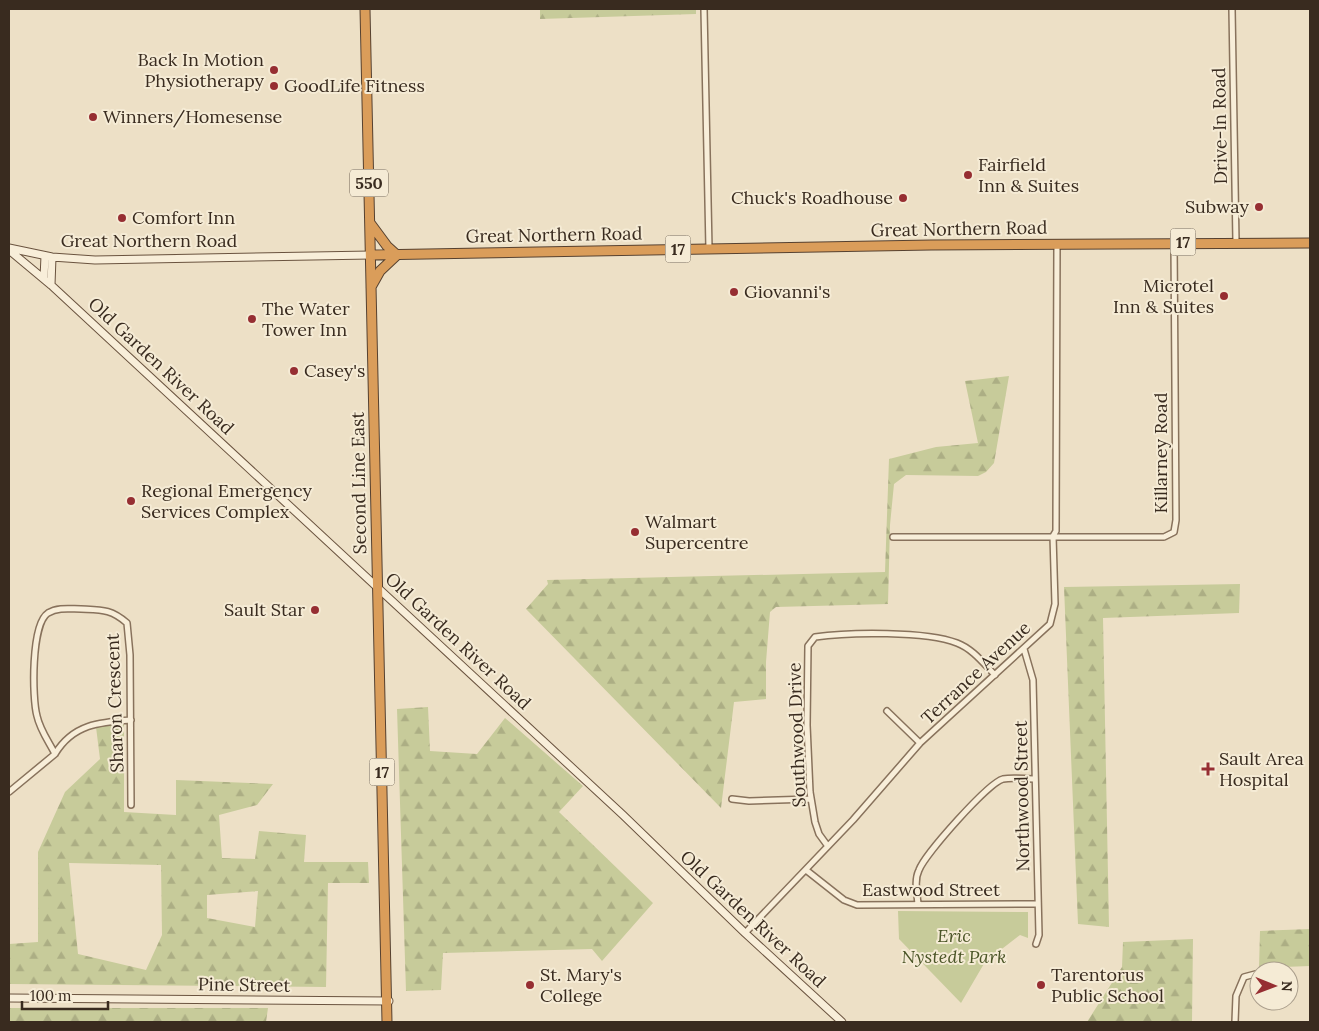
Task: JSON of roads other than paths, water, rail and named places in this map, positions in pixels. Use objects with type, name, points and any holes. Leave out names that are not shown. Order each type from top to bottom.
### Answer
[{"type":"highway","name":"Second Line East","points":[[365,9],[388,1022]]},
{"type":"highway","points":[[370,222],[387,246],[397,254],[380,271],[371,288]]},
{"type":"highway","name":"Great Northern Road","points":[[371,255],[1174,242],[1310,243]]},
{"type":"main road","name":"Great Northern Road","points":[[9,249],[48,256],[95,260],[371,255]]},
{"type":"main road","name":"Old Garden River Road","points":[[9,249],[51,285],[378,587],[842,1022]]},
{"type":"main road","points":[[44,279],[48,256]]},
{"type":"main road","points":[[48,256],[51,285]]},
{"type":"main road","name":"Pine Street","points":[[9,998],[388,1001]]},
{"type":"street","points":[[704,9],[709,249]]},
{"type":"street","name":"Drive-In Road","points":[[1232,9],[1236,242]]},
{"type":"street","name":"Killarney Road","points":[[893,537],[1164,537],[1174,532],[1176,520],[1174,242]]},
{"type":"street","name":"Terrance Avenue","points":[[745,933],[806,870],[920,743],[1050,624],[1055,604],[1053,536],[1056,531],[1056,244]]},
{"type":"street","name":"Sharon Crescent","points":[[56,754],[42,731],[34,700],[39,626],[46,614],[58,609],[102,610],[116,613],[127,623],[130,654],[131,805]]},
{"type":"street","name":"Southwood Drive","points":[[828,845],[819,834],[811,799],[807,725],[808,646],[815,637],[928,635],[958,643],[971,651],[995,675]]},
{"type":"street","name":"Northwood Street","points":[[1024,649],[1033,680],[1039,935],[1036,944]]},
{"type":"street","points":[[887,711],[920,743]]},
{"type":"street","points":[[9,792],[56,754],[59,747],[82,727],[106,721],[131,720]]},
{"type":"street","points":[[918,904],[916,882],[918,871],[926,857],[985,792],[1003,780],[1035,780]]},
{"type":"street","points":[[732,800],[811,799]]},
{"type":"street","name":"Eastwood Street","points":[[806,870],[844,900],[857,905],[885,907],[918,904],[1037,904]]},
{"type":"street","points":[[1235,1022],[1239,985],[1244,977],[1249,976]]},
{"type":"place","name":"Back In Motion Physiotherapy","points":[[274,70]]},
{"type":"place","name":"GoodLife Fitness","points":[[274,86]]},
{"type":"place","name":"Winners/Homesense","points":[[93,117]]},
{"type":"place","name":"Fairfield Inn & Suites","points":[[968,175]]},
{"type":"place","name":"Chuck's Roadhouse","points":[[903,198]]},
{"type":"place","name":"Subway","points":[[1259,207]]},
{"type":"place","name":"Comfort Inn","points":[[122,218]]},
{"type":"place","name":"Giovanni's","points":[[734,292]]},
{"type":"place","name":"Microtel Inn & Suites","points":[[1224,296]]},
{"type":"place","name":"The Water Tower Inn","points":[[252,319]]},
{"type":"place","name":"Casey's","points":[[294,371]]},
{"type":"place","name":"Regional Emergency Services Complex","points":[[131,501]]},
{"type":"place","name":"Walmart Supercentre","points":[[635,532]]},
{"type":"place","name":"Sault Star","points":[[315,610]]},
{"type":"place","name":"Sault Area Hospital","points":[[1208,769]]},
{"type":"place","name":"St. Mary's College","points":[[530,985]]},
{"type":"place","name":"Tarentorus Public School","points":[[1041,985]]},
{"type":"park label","name":"Eric Nystedt Park","points":[[954,946]]}]
